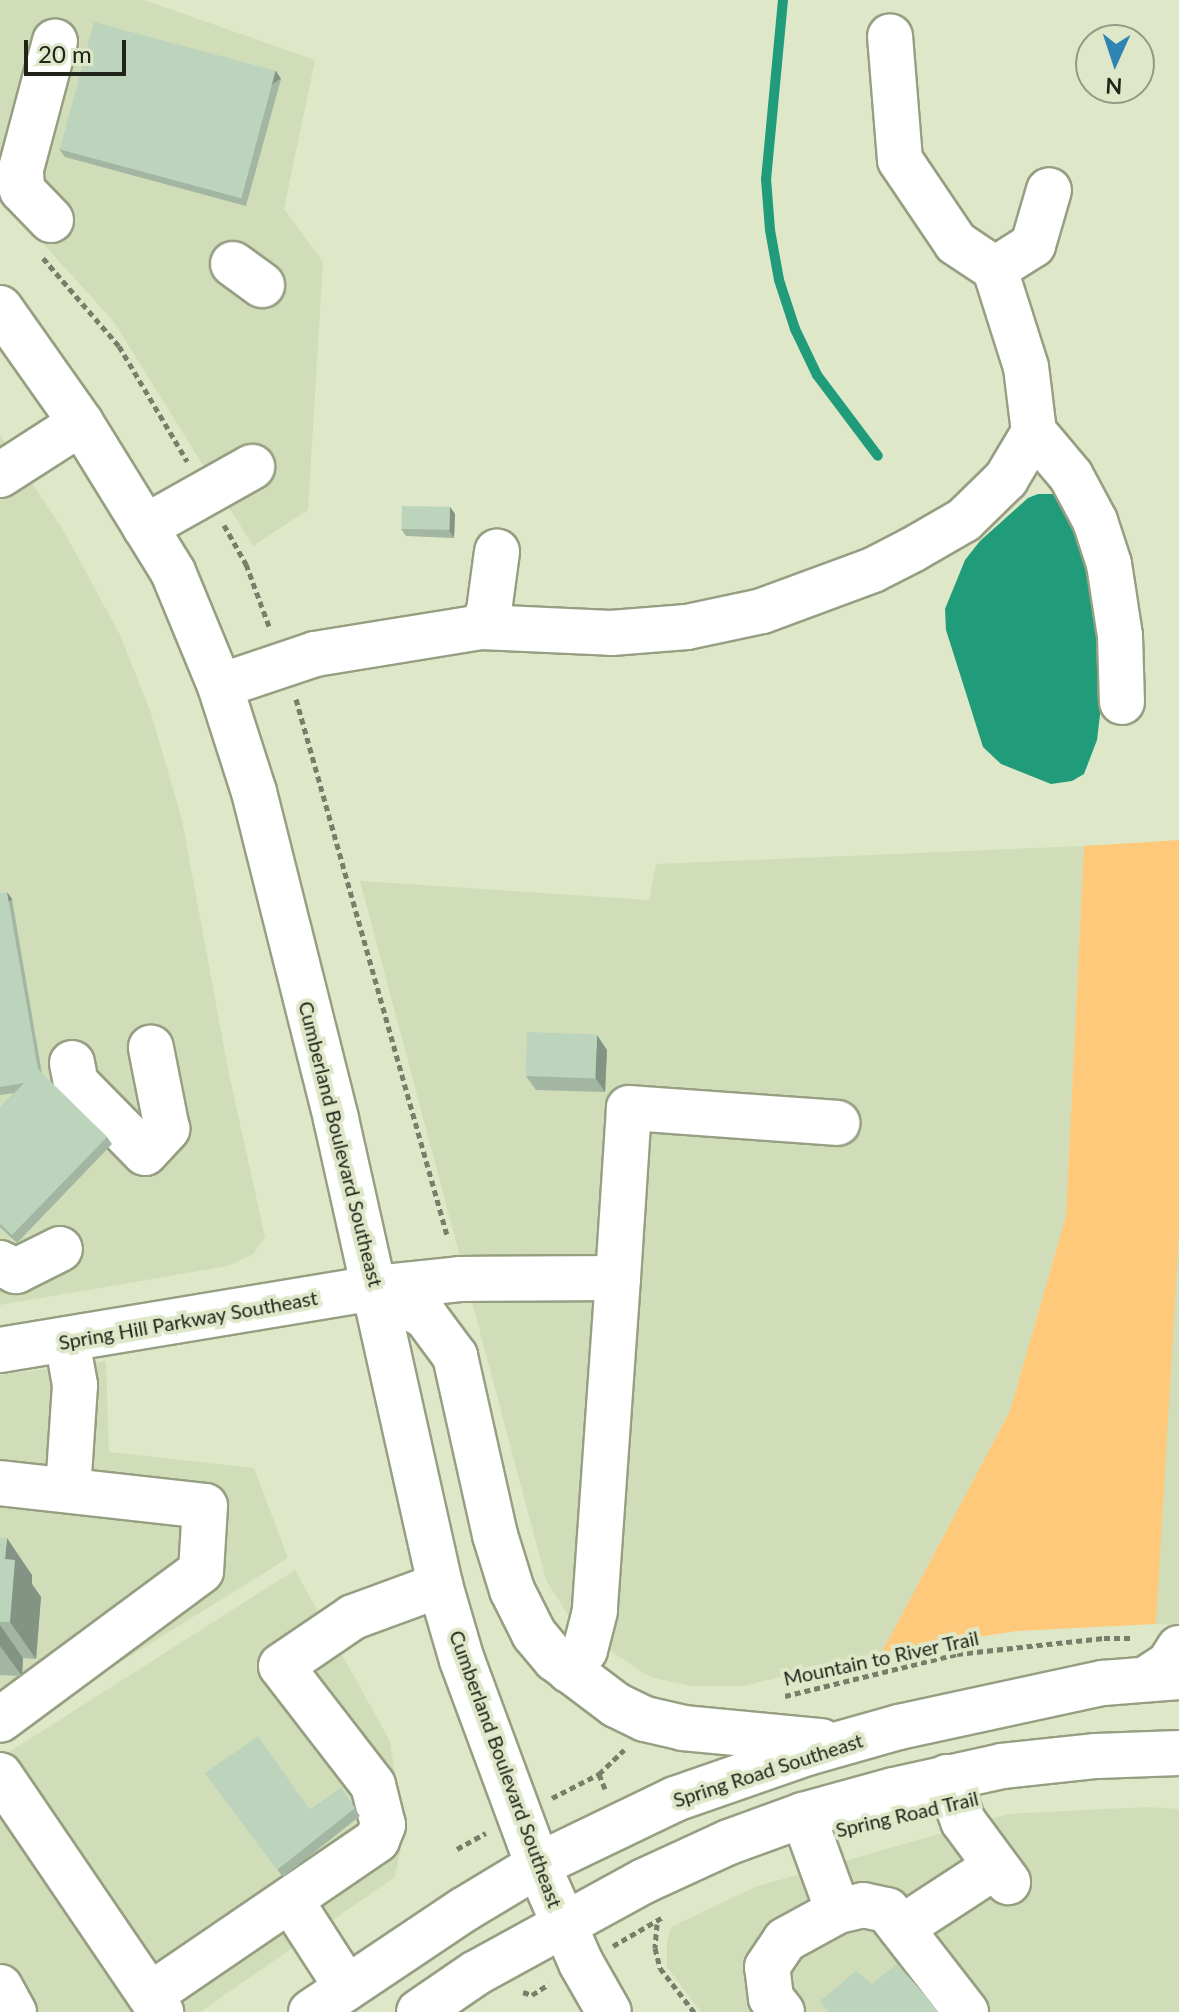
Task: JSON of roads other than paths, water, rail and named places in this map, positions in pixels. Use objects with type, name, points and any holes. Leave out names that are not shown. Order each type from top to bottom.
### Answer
[{"type":"main road","points":[[890,36],[900,160],[956,243],[995,269],[1026,367],[1034,432],[1071,476],[1095,521],[1109,564],[1120,636],[1122,702]]},
{"type":"main road","points":[[51,220],[22,190],[21,169],[55,41]]},
{"type":"main road","points":[[995,269],[1033,245],[1049,190]]},
{"type":"main road","name":"Cumberland Boulevard Southeast","points":[[0,308],[81,423],[173,572],[220,686],[254,792],[376,1288],[440,1585],[462,1660],[538,1865],[581,1963],[609,2012]]},
{"type":"main road","points":[[0,475],[81,423]]},
{"type":"main road","points":[[220,686],[315,654],[481,627],[611,633],[687,627],[762,611],[873,570],[964,520],[1006,479],[1034,432]]},
{"type":"main road","points":[[145,527],[252,467]]},
{"type":"main road","points":[[481,627],[489,611],[497,552]]},
{"type":"main road","points":[[72,1063],[76,1083],[145,1153],[167,1129],[151,1048]]},
{"type":"main road","points":[[569,1671],[585,1650],[595,1611],[629,1108],[837,1123]]},
{"type":"main road","points":[[0,1263],[16,1271],[60,1249]]},
{"type":"main road","name":"Spring Hill Parkway Southeast","points":[[0,1350],[376,1288],[460,1279],[618,1278]]},
{"type":"main road","points":[[376,1288],[426,1317],[455,1356],[495,1535],[512,1590],[534,1634],[569,1671],[616,1705],[645,1719],[683,1728],[843,1743]]},
{"type":"main road","points":[[67,1340],[75,1385],[68,1490]]},
{"type":"main road","points":[[0,1483],[205,1506],[201,1571],[0,1720]]},
{"type":"main road","points":[[0,1775],[156,2004],[291,1901],[371,1847],[383,1825],[373,1785],[281,1666],[353,1617],[440,1585]]},
{"type":"main road","name":"Spring Road Southeast","points":[[329,2000],[538,1865],[675,1799],[843,1743],[1163,1661]]},
{"type":"main road","points":[[423,2010],[476,1973],[659,1873],[803,1815],[947,1777],[1062,1759],[1179,1753]]},
{"type":"main road","points":[[901,1928],[1002,1874],[963,1821],[947,1777]]},
{"type":"main road","points":[[803,1815],[838,1911]]},
{"type":"main road","points":[[291,1901],[329,2000]]},
{"type":"main road","points":[[782,2012],[771,1998],[767,1967],[785,1940],[838,1911],[863,1905],[887,1910],[966,2012]]},
{"type":"main road","points":[[0,1987],[14,2012]]},
{"type":"waterway","points":[[783,0],[766,179],[770,230],[779,280],[795,329],[817,375],[878,456]]}]
